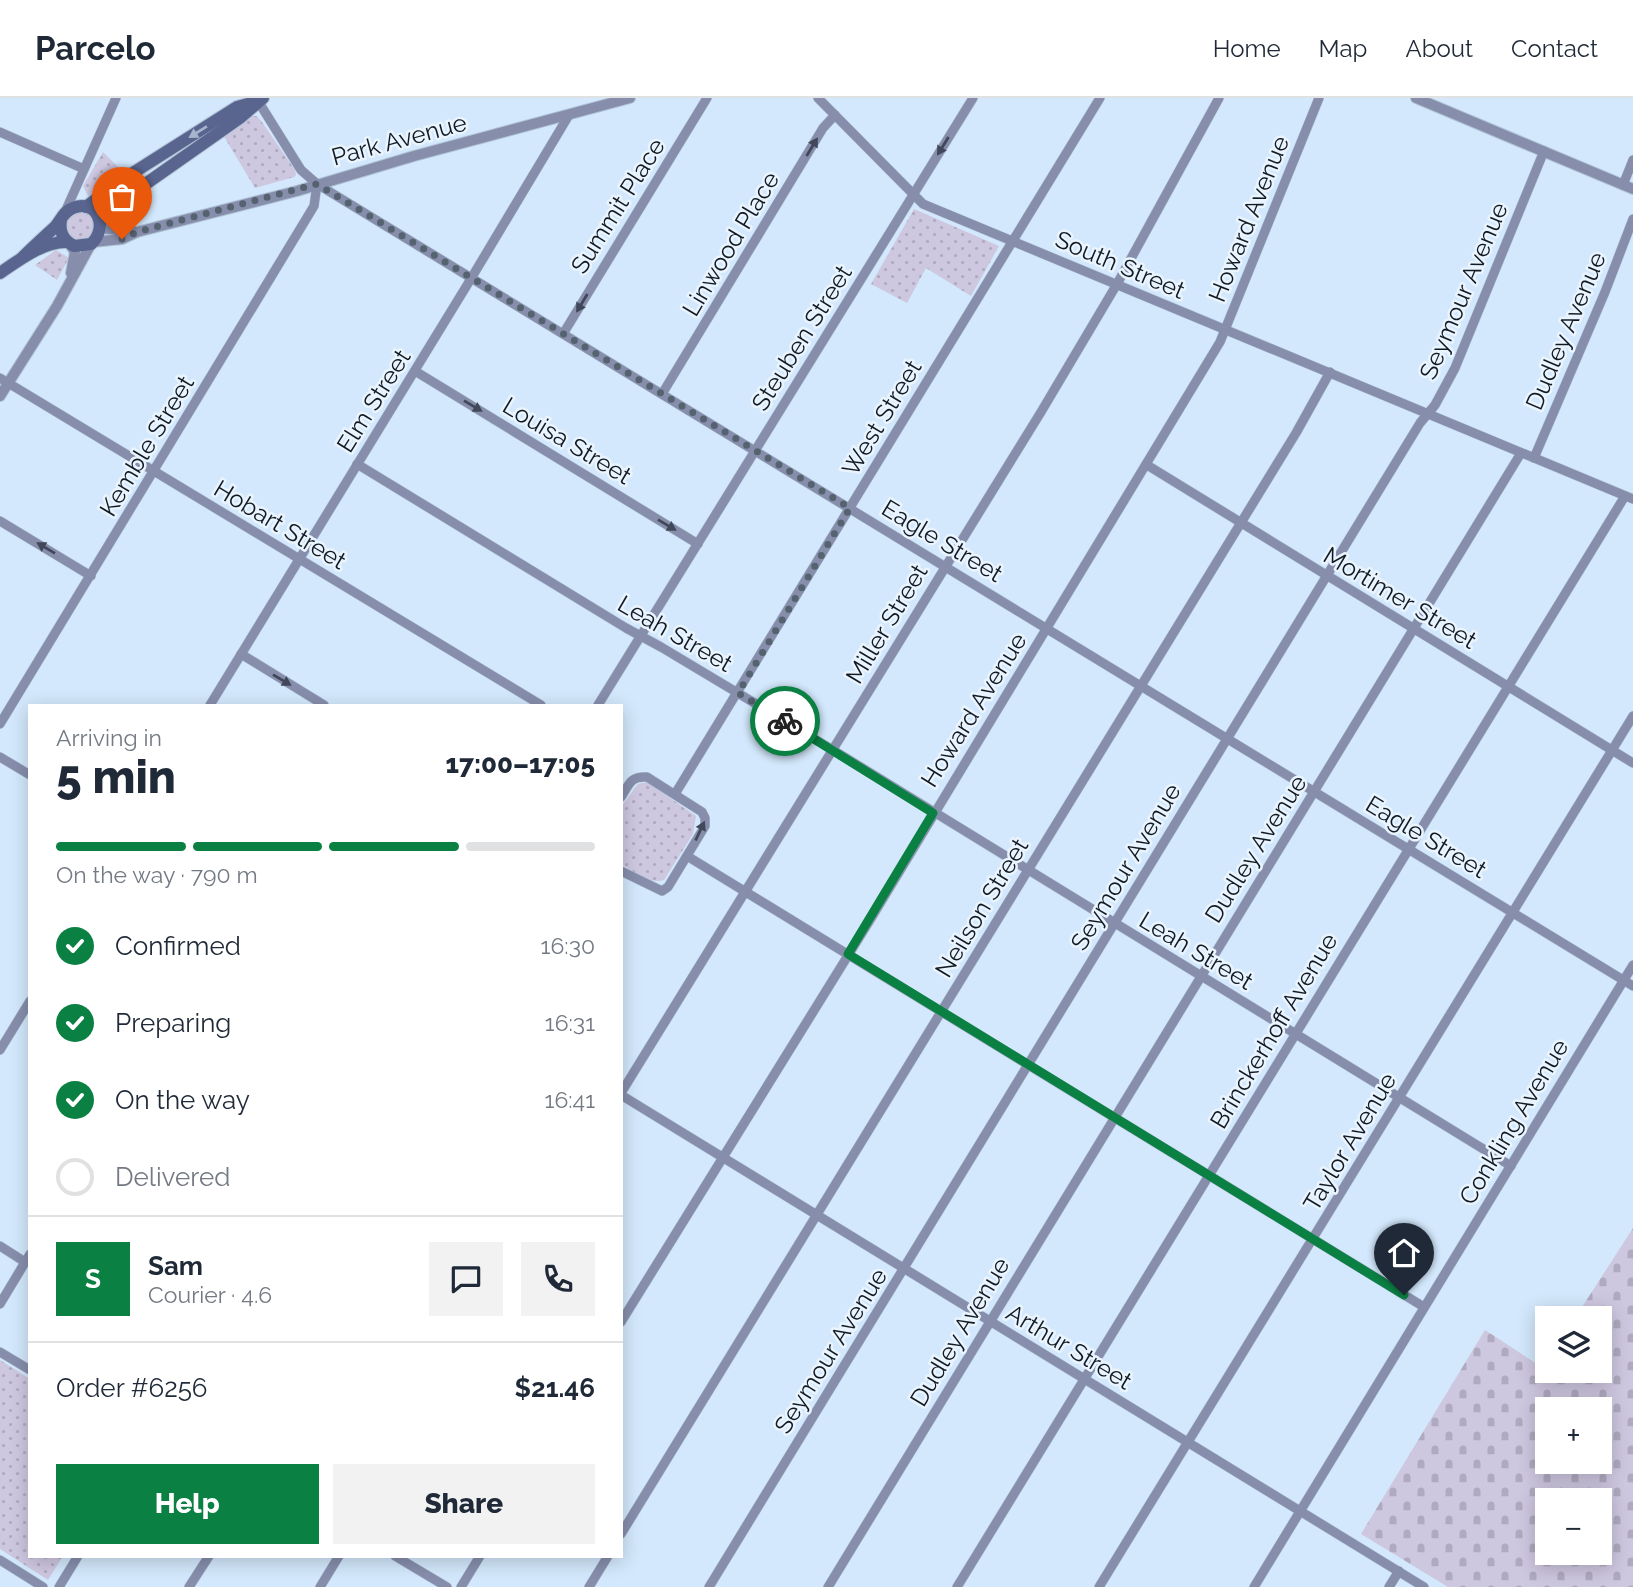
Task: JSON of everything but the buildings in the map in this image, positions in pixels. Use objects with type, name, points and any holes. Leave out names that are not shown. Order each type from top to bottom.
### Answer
[{"type":"main road","points":[[0,273],[23,257],[69,209],[84,206],[237,107],[261,100]]},
{"type":"main road","points":[[23,257],[58,241],[80,247],[92,243],[105,215],[117,204],[261,100]]},
{"type":"main road","points":[[84,206],[95,212],[100,225]]},
{"type":"main road","points":[[63,217],[61,232],[68,242]]},
{"type":"street","points":[[63,217],[116,98]]},
{"type":"street","name":"Park Avenue","points":[[92,243],[122,239],[137,232],[569,115],[597,102],[630,98]]},
{"type":"street","name":"Summit Place","points":[[563,334],[707,98]]},
{"type":"street","name":"South Street","points":[[818,98],[923,204],[1629,498]]},
{"type":"street","name":"Steuben Street","points":[[599,704],[973,98]]},
{"type":"street","name":"West Street","points":[[675,794],[1100,98]]},
{"type":"street","name":"Miller Street","points":[[623,1091],[1116,284],[1219,98]]},
{"type":"street","name":"Howard Avenue","points":[[623,1319],[1186,401],[1225,330],[1319,98]]},
{"type":"street","points":[[1422,99],[1628,187],[1633,160]]},
{"type":"street","name":"Eagle Street","points":[[261,100],[301,170],[317,184],[1633,986]]},
{"type":"street","name":"Elm Street","points":[[211,704],[569,115]]},
{"type":"street","name":"Linwood Place","points":[[662,394],[823,128],[835,115]]},
{"type":"street","points":[[0,132],[84,169]]},
{"type":"street","name":"Seymour Avenue","points":[[709,1587],[1455,368],[1544,151]]},
{"type":"street","name":"Kemble Street","points":[[0,724],[314,206],[317,184]]},
{"type":"street","points":[[76,187],[78,201],[84,206]]},
{"type":"street","name":"Dudley Avenue","points":[[1534,458],[1633,219]]},
{"type":"street","name":"Park Avenue","points":[[100,225],[137,232]]},
{"type":"street","points":[[67,288],[75,252],[68,242]]},
{"type":"street","points":[[0,396],[4,381],[67,288],[92,243]]},
{"type":"street","name":"Louisa Street","points":[[415,370],[698,544]]},
{"type":"street","name":"Neilson Street","points":[[623,1531],[1296,433],[1329,372]]},
{"type":"street","name":"Hobart Street","points":[[4,381],[539,704]]},
{"type":"street","name":"Dudley Avenue","points":[[828,1587],[1521,453]]},
{"type":"street","name":"Leah Street","points":[[357,464],[832,750],[1511,1166]]},
{"type":"street","name":"Mortimer Street","points":[[1147,465],[1633,763]]},
{"type":"street","name":"Brinckerhoff Avenue","points":[[957,1587],[1507,687],[1629,498]]},
{"type":"street","points":[[0,521],[91,576]]},
{"type":"street","points":[[241,654],[322,704]]},
{"type":"street","name":"Taylor Avenue","points":[[1099,1587],[1633,716]]},
{"type":"street","points":[[0,757],[28,774]]},
{"type":"street","points":[[623,794],[637,776],[647,777],[702,812],[705,818],[705,826],[668,887],[662,891],[623,876]]},
{"type":"street","points":[[687,856],[1424,1307]]},
{"type":"street","name":"Conkling Avenue","points":[[1254,1587],[1633,965]]},
{"type":"street","points":[[0,1050],[28,1005]]},
{"type":"street","name":"Arthur Street","points":[[623,1095],[1424,1587]]},
{"type":"street","points":[[0,1247],[27,1258],[0,1304]]},
{"type":"street","points":[[0,1352],[28,1369]]},
{"type":"street","points":[[59,1587],[77,1558]]},
{"type":"street","points":[[189,1587],[208,1558]]},
{"type":"street","points":[[320,1587],[338,1558]]},
{"type":"street","points":[[399,1558],[447,1587]]},
{"type":"street","points":[[461,1587],[479,1558]]},
{"type":"street","points":[[589,1587],[607,1558]]},
{"type":"street","points":[[0,1560],[43,1587]]},
{"type":"street","points":[[1389,1587],[1399,1571]]},
{"type":"green space","points":[[251,116],[257,116],[262,122],[295,170],[294,177],[255,188],[223,135]]},
{"type":"green space","points":[[103,152],[118,167],[117,172],[102,189],[88,196],[83,186]]},
{"type":"green space","points":[[86,207],[100,233],[74,246],[61,220]]},
{"type":"green space","points":[[914,209],[999,246],[971,296],[926,268],[907,303],[871,284]]},
{"type":"green space","points":[[56,250],[69,258],[57,280],[35,265]]},
{"type":"green space","points":[[647,782],[696,816],[693,834],[664,880],[653,881],[623,865],[623,804],[638,784]]},
{"type":"green space","points":[[1633,1228],[1633,1587],[1448,1587],[1361,1534],[1485,1330],[1535,1363],[1535,1383],[1612,1383],[1612,1306],[1583,1306]]},
{"type":"green space","points":[[0,1360],[28,1378],[28,1558],[62,1558],[48,1580],[0,1549]]},
{"type":"way so far","points":[[122,239],[137,232],[317,184],[850,508],[738,693],[785,721]]},
{"type":"route","points":[[785,721],[933,813],[848,954],[1404,1295]]}]
